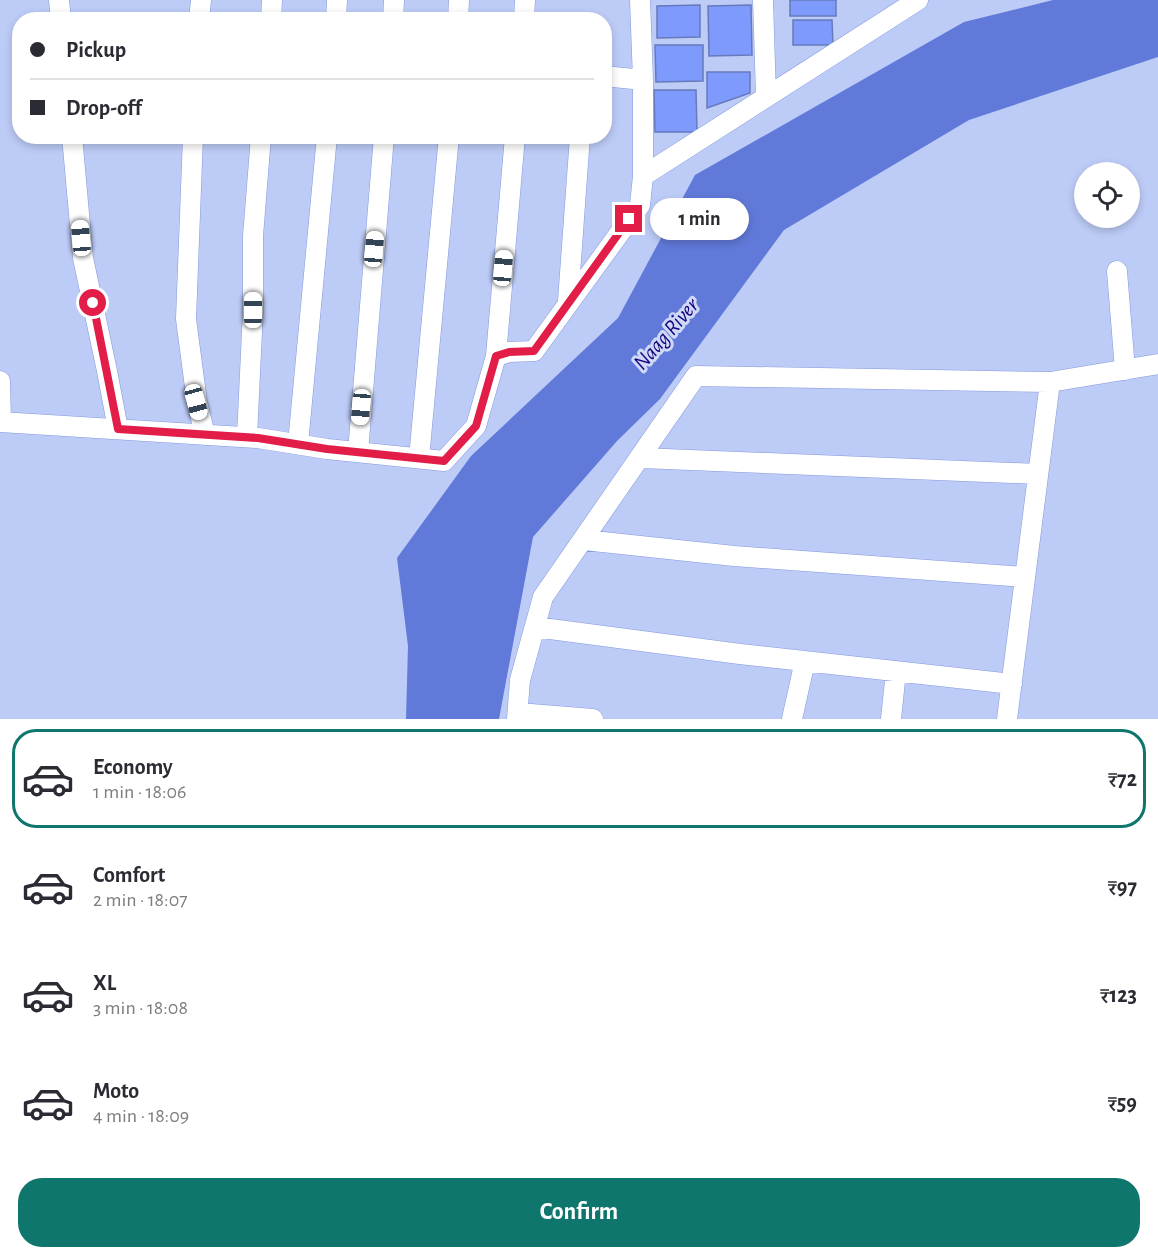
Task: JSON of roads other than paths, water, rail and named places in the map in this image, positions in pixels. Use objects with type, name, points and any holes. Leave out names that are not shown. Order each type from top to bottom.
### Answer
[{"type":"street","points":[[496,356],[509,352],[534,351],[640,205],[643,176],[640,0]]},
{"type":"street","points":[[763,0],[766,96]]},
{"type":"street","points":[[643,176],[918,0]]},
{"type":"street","points":[[612,77],[642,80]]},
{"type":"street","points":[[73,144],[83,258],[118,429]]},
{"type":"street","points":[[193,144],[186,319],[196,402],[205,435]]},
{"type":"street","points":[[247,437],[253,310],[253,236],[260,144]]},
{"type":"street","points":[[298,444],[326,144]]},
{"type":"street","points":[[358,452],[383,144]]},
{"type":"street","points":[[419,458],[448,144]]},
{"type":"street","points":[[0,381],[1,422],[247,437],[444,461],[476,426],[496,356],[514,144]]},
{"type":"street","points":[[568,302],[579,144]]},
{"type":"street","points":[[1117,271],[1125,369]]},
{"type":"street","points":[[593,719],[518,716],[520,680],[543,597],[696,376],[1050,381],[1158,364]]},
{"type":"street","points":[[1007,719],[1050,381]]},
{"type":"street","points":[[640,458],[1038,474]]},
{"type":"street","points":[[584,540],[734,556],[1025,577]]},
{"type":"street","points":[[535,627],[1012,684]]},
{"type":"street","points":[[792,719],[805,661]]},
{"type":"street","points":[[891,719],[896,671]]},
{"type":"water","name":"Naag River","points":[[1053,0],[1158,0],[1158,57],[969,120],[784,230],[660,399],[617,441],[533,537],[499,719],[406,719],[408,646],[397,558],[471,456],[618,318],[695,175],[964,22]]}]
